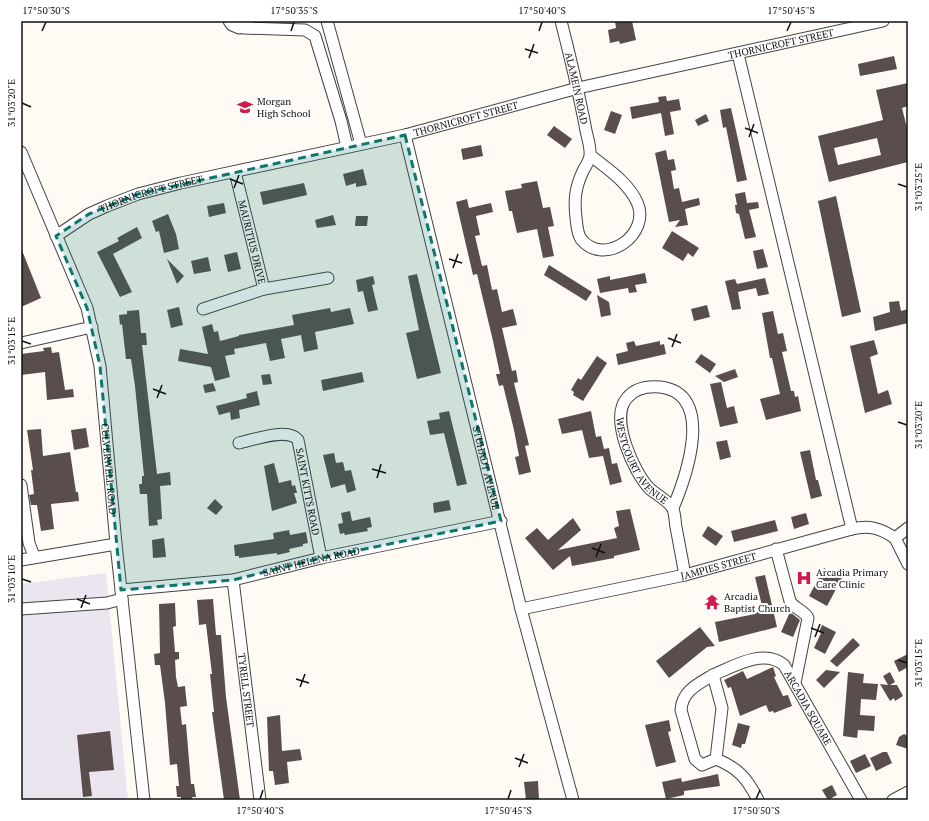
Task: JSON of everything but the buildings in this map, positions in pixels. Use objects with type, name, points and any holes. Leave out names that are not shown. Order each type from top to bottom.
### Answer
[{"type":"street","points":[[229,21],[235,28],[246,24],[305,30],[315,36],[341,121],[347,147]]},
{"type":"street","points":[[327,21],[361,144]]},
{"type":"street","name":"ALAMEIN ROAD","points":[[561,21],[578,88],[590,155]]},
{"type":"street","name":"THORNICROFT STREET","points":[[56,236],[89,214],[138,194],[181,183],[405,135],[578,88],[883,21]]},
{"type":"street","points":[[738,54],[852,529]]},
{"type":"street","name":"STUHADT AVENUE","points":[[405,135],[521,609],[573,800]]},
{"type":"street","name":"CULVERWELL ROAD","points":[[21,152],[87,308],[100,366],[116,544],[144,800]]},
{"type":"street","points":[[590,155],[619,178],[629,189],[638,203],[639,213],[636,229],[630,240],[622,246],[612,249],[592,246],[584,241],[578,231],[574,202],[575,191],[590,155]]},
{"type":"street","name":"MAURITIUS DRIVE","points":[[235,172],[264,289]]},
{"type":"street","name":"MAURITIUS DRIVE","points":[[203,309],[264,289],[328,278]]},
{"type":"street","points":[[21,343],[92,327]]},
{"type":"street","name":"WESTCOURT AVENUE","points":[[673,508],[650,489],[640,477],[630,460],[621,424],[622,410],[625,399],[638,389],[656,387],[667,388],[684,397],[688,403],[693,435],[685,479],[673,508],[685,575]]},
{"type":"street","name":"SAINT KITTS ROAD","points":[[239,442],[283,434],[292,435],[298,440],[321,558]]},
{"type":"street","points":[[21,486],[29,543],[34,556]]},
{"type":"street","name":"SAINT HELENA ROAD","points":[[21,609],[107,602],[122,594],[233,580],[321,558],[500,521]]},
{"type":"street","name":"JAMPIES STREET","points":[[521,609],[685,575],[866,526],[883,530],[895,538]]},
{"type":"street","points":[[908,528],[895,538],[908,564]]},
{"type":"street","points":[[21,560],[34,556],[116,544]]},
{"type":"street","points":[[776,550],[790,601],[792,605],[805,613],[808,618],[795,683]]},
{"type":"street","name":"TYRELL STREET","points":[[233,580],[260,800]]},
{"type":"street","name":"ARCADIA SQUARE","points":[[716,759],[702,764],[694,759],[681,710],[681,702],[690,689],[713,675],[761,657],[771,657],[778,659],[784,665],[861,800]]},
{"type":"street","points":[[713,675],[722,708],[716,759],[730,765],[742,774],[758,800]]},
{"type":"street","points":[[897,799],[908,792]]},
{"type":"highlighted area","points":[[405,135],[501,521],[321,558],[233,580],[121,590],[100,366],[87,308],[56,236],[89,214],[138,194]]},
{"type":"shaded area","points":[[106,573],[128,800],[21,800],[21,584]]},
{"type":"place","name":"Morgan High School","points":[[245,107]]},
{"type":"place","name":"Arcadia Primary Care Clinic","points":[[804,578]]},
{"type":"place","name":"Arcadia Baptist Church","points":[[712,602]]}]
